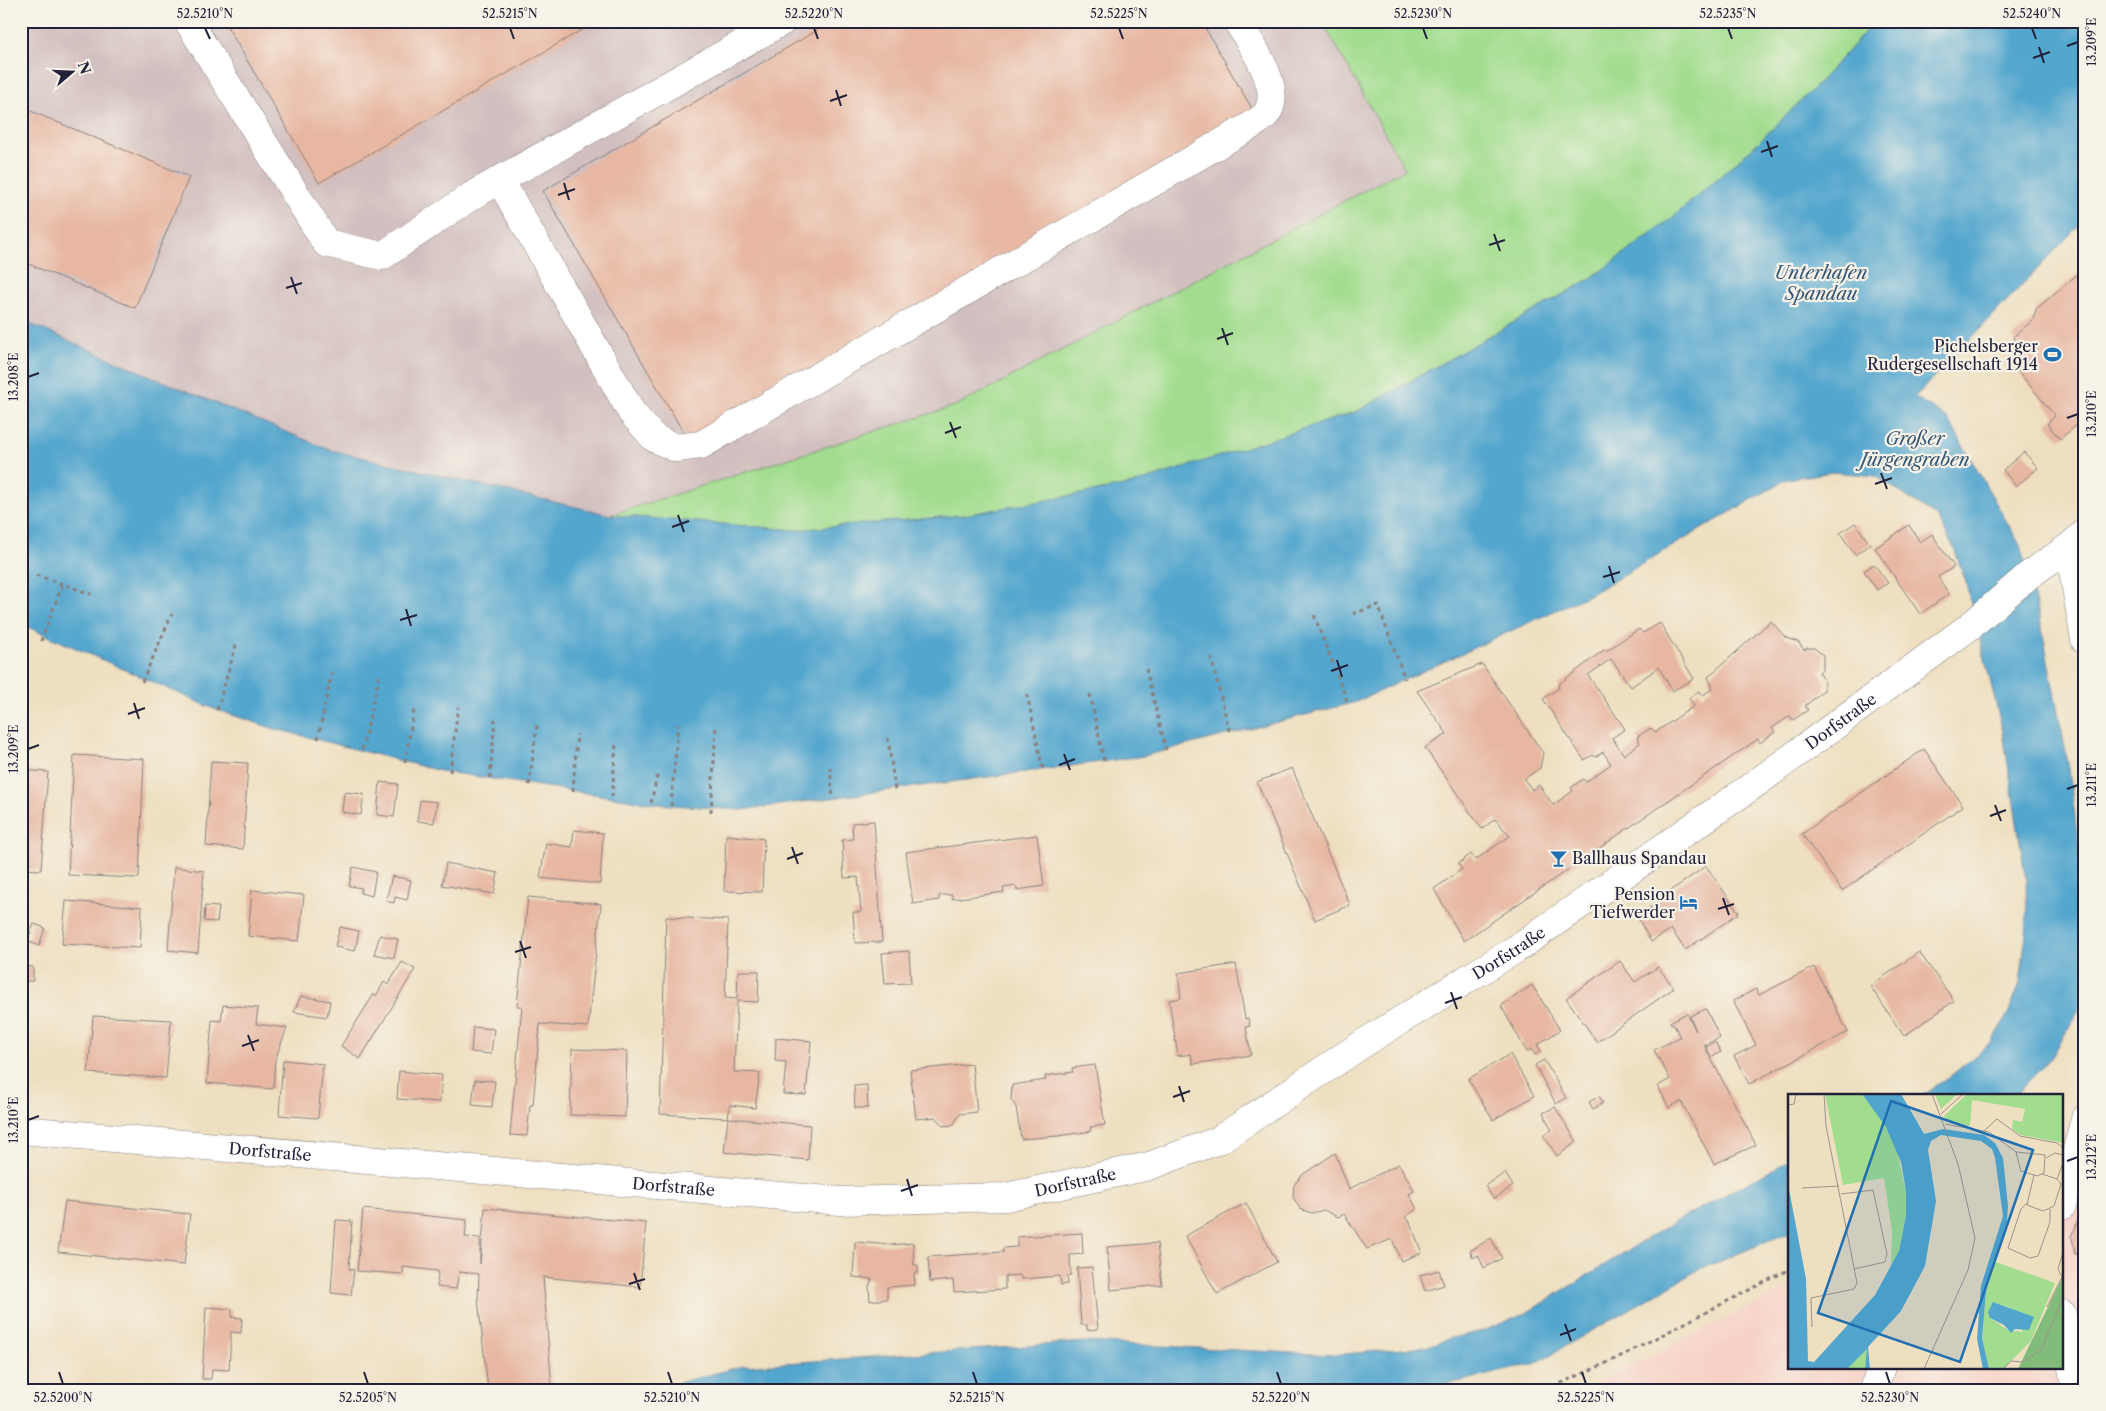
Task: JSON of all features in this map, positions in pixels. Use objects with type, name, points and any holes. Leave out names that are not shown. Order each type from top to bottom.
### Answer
[{"type":"street","points":[[188,21],[326,243],[382,256],[473,195],[783,21]]},
{"type":"street","points":[[500,180],[632,413],[654,438],[676,448],[701,445],[1201,155],[1267,114],[1273,100],[1268,75],[1236,21]]},
{"type":"street","points":[[2077,540],[2085,640]]},
{"type":"street","name":"Dorfstraße","points":[[21,1130],[840,1201],[1006,1197],[1149,1166],[1219,1140],[1367,1041],[1516,949],[1755,784],[1969,627],[2029,575],[2077,540]]},
{"type":"street","points":[[2064,1198],[2085,1119]]},
{"type":"street","points":[[2064,1325],[2076,1390]]},
{"type":"street","points":[[1874,1390],[1881,1368]]},
{"type":"path","points":[[36,575],[91,594]]},
{"type":"path","points":[[42,640],[63,584]]},
{"type":"path","points":[[1353,614],[1378,605],[1405,679]]},
{"type":"path","points":[[142,682],[172,614]]},
{"type":"path","points":[[1314,614],[1348,704]]},
{"type":"path","points":[[217,710],[237,642]]},
{"type":"path","points":[[1211,657],[1230,734]]},
{"type":"path","points":[[1146,669],[1166,750]]},
{"type":"path","points":[[318,739],[332,672]]},
{"type":"path","points":[[362,750],[379,676]]},
{"type":"path","points":[[1027,694],[1043,770]]},
{"type":"path","points":[[1090,694],[1104,761]]},
{"type":"path","points":[[450,772],[458,707]]},
{"type":"path","points":[[405,762],[414,709]]},
{"type":"path","points":[[490,778],[495,719]]},
{"type":"path","points":[[671,806],[678,724]]},
{"type":"path","points":[[529,785],[537,725]]},
{"type":"path","points":[[711,812],[716,726]]},
{"type":"path","points":[[573,791],[577,734]]},
{"type":"path","points":[[888,738],[895,790]]},
{"type":"path","points":[[612,797],[616,743]]},
{"type":"path","points":[[830,767],[833,798]]},
{"type":"path","points":[[651,803],[658,772]]},
{"type":"path","points":[[1546,1390],[1613,1360],[1788,1270]]},
{"type":"shaded area","points":[[21,21],[1322,21],[1406,169],[958,405],[610,515],[330,450],[162,381],[21,320]]},
{"type":"shaded area","points":[[2077,1110],[2085,1113],[2085,1390],[1581,1390],[1788,1288],[1788,1368],[2064,1368],[2064,1128]]},
{"type":"green space","points":[[1322,21],[1875,21],[1818,84],[1759,142],[1670,220],[1590,279],[1358,411],[1130,485],[965,515],[795,530],[610,515],[958,405],[1405,169]]},
{"type":"water","name":"Unterhafen Spandau","points":[[1875,21],[2085,21],[2085,219],[1915,397],[1948,419],[2020,545],[2040,619],[2069,769],[2085,898],[2085,984],[2078,1011],[2052,1057],[2016,1094],[1924,1094],[1948,1078],[1992,1042],[2008,1014],[2020,983],[2027,926],[2026,881],[2003,732],[1966,583],[1954,548],[1937,517],[1876,476],[1832,472],[1787,479],[1589,595],[1356,702],[1144,756],[742,810],[659,804],[440,771],[272,728],[214,709],[21,624],[21,320],[162,381],[330,450],[610,515],[795,530],[965,515],[1130,485],[1358,411],[1590,279],[1670,220],[1759,142],[1818,84]]},
{"type":"water","points":[[1788,1161],[1788,1233],[1698,1270],[1534,1364],[1423,1390],[651,1390],[743,1366],[1084,1342],[1332,1355],[1425,1347],[1451,1338],[1479,1332],[1523,1315],[1671,1224]]},
{"type":"building","points":[[224,21],[597,21],[319,183]]},
{"type":"building","points":[[833,21],[1201,21],[1254,112],[689,442],[543,191]]},
{"type":"building","points":[[21,107],[189,177],[135,308],[21,261]]},
{"type":"building","name":"Pichelsberger Rudergesellschaft 1914","points":[[2080,272],[2085,278],[2085,418],[2060,439],[2047,424],[2055,416],[2018,371],[2021,369],[2014,359],[2024,351],[2013,337],[2033,320],[2036,309]]},
{"type":"building","points":[[2024,452],[2038,468],[2016,486],[2003,470]]},
{"type":"building","points":[[1855,523],[1870,544],[1855,555],[1840,533]]},
{"type":"building","points":[[1909,525],[1920,542],[1932,534],[1954,567],[1938,577],[1949,594],[1920,614],[1875,548]]},
{"type":"building","points":[[1874,564],[1888,583],[1877,590],[1864,571]]},
{"type":"building","points":[[1771,621],[1786,638],[1798,642],[1804,650],[1814,648],[1823,655],[1823,669],[1819,672],[1824,680],[1824,690],[1805,706],[1808,710],[1793,720],[1790,716],[1772,728],[1775,732],[1760,743],[1758,739],[1464,941],[1434,889],[1462,869],[1458,864],[1471,854],[1475,860],[1510,836],[1495,819],[1482,829],[1425,748],[1447,734],[1417,691],[1482,664],[1543,753],[1540,768],[1524,779],[1532,790],[1539,785],[1553,805],[1573,791],[1571,788],[1583,779],[1586,782],[1611,764],[1603,752],[1595,757],[1593,755],[1584,760],[1543,699],[1559,688],[1558,685],[1605,649],[1606,651],[1639,629],[1643,633],[1660,623],[1694,679],[1672,691],[1659,667],[1631,687],[1611,659],[1588,675],[1625,729],[1612,738],[1624,755],[1640,743],[1637,737],[1651,728],[1656,732],[1694,706],[1689,698],[1699,691],[1702,696],[1713,688],[1708,677]]},
{"type":"building","points":[[1924,749],[1963,806],[1842,891],[1802,834]]},
{"type":"building","points":[[74,755],[144,759],[139,878],[68,875]]},
{"type":"building","points":[[211,761],[248,763],[243,849],[206,846]]},
{"type":"building","points":[[1292,768],[1350,905],[1315,920],[1257,782]]},
{"type":"building","points":[[21,770],[48,772],[41,870],[21,869]]},
{"type":"building","points":[[380,782],[398,784],[394,817],[377,815]]},
{"type":"building","points":[[344,792],[364,794],[361,815],[342,812]]},
{"type":"building","points":[[420,800],[437,802],[434,823],[417,821]]},
{"type":"building","points":[[874,821],[882,942],[855,943],[853,912],[861,912],[858,877],[844,878],[842,840],[853,839],[852,823]]},
{"type":"building","points":[[574,830],[603,833],[600,884],[540,878],[546,843],[572,847]]},
{"type":"building","points":[[726,835],[764,839],[762,892],[724,891]]},
{"type":"building","points":[[1037,835],[1044,886],[1017,890],[1016,886],[1003,888],[1004,892],[952,899],[952,895],[945,895],[939,896],[939,900],[913,904],[906,852]]},
{"type":"building","points":[[446,863],[498,873],[494,894],[442,885]]},
{"type":"building","points":[[1706,866],[1739,913],[1685,950],[1671,929],[1651,942],[1637,916]]},
{"type":"building","points":[[174,867],[204,871],[198,953],[168,950]]},
{"type":"building","points":[[353,867],[376,872],[372,896],[360,893],[362,888],[349,886]]},
{"type":"building","points":[[392,876],[411,880],[407,900],[395,897],[394,903],[386,901]]},
{"type":"building","points":[[252,890],[304,895],[299,941],[248,936]]},
{"type":"building","points":[[528,897],[601,904],[588,1027],[540,1024],[533,1105],[530,1105],[527,1136],[510,1135],[522,1006],[517,1006]]},
{"type":"building","points":[[66,901],[142,907],[140,948],[62,944]]},
{"type":"building","points":[[205,906],[219,907],[217,922],[204,921]]},
{"type":"building","points":[[666,917],[728,920],[725,998],[737,999],[738,971],[759,971],[758,1002],[737,1001],[734,1072],[760,1073],[755,1108],[730,1105],[728,1118],[660,1114]]},
{"type":"building","points":[[34,924],[45,928],[39,946],[27,941]]},
{"type":"building","points":[[340,927],[359,931],[355,951],[335,947]]},
{"type":"building","points":[[380,935],[398,939],[394,958],[374,954]]},
{"type":"building","points":[[909,951],[911,983],[885,984],[882,953]]},
{"type":"building","points":[[1919,952],[1954,1001],[1904,1036],[1870,986]]},
{"type":"building","points":[[1620,961],[1635,982],[1658,967],[1674,988],[1597,1042],[1566,998]]},
{"type":"building","points":[[402,962],[415,969],[360,1059],[341,1046],[374,994],[376,996],[384,982],[388,985]]},
{"type":"building","points":[[1236,964],[1245,1019],[1248,1018],[1250,1026],[1246,1027],[1251,1055],[1193,1064],[1191,1054],[1178,1056],[1169,1000],[1181,998],[1178,973]]},
{"type":"building","points":[[21,966],[33,967],[33,981],[21,981]]},
{"type":"building","points":[[1814,967],[1848,1032],[1749,1084],[1734,1056],[1756,1045],[1733,1001],[1756,989],[1759,995]]},
{"type":"building","points":[[1532,985],[1560,1030],[1537,1045],[1541,1051],[1535,1055],[1531,1049],[1527,1052],[1501,1006]]},
{"type":"building","points":[[301,996],[330,1001],[327,1017],[294,1012]]},
{"type":"building","points":[[223,1005],[258,1008],[256,1024],[287,1028],[275,1060],[273,1089],[207,1083],[212,1020],[221,1021]]},
{"type":"building","points":[[1706,1009],[1720,1038],[1704,1045],[1756,1145],[1714,1164],[1681,1101],[1669,1108],[1658,1086],[1670,1079],[1654,1050],[1680,1037],[1673,1023],[1671,1024],[1670,1022],[1687,1013],[1696,1031],[1690,1016]]},
{"type":"building","points":[[93,1016],[171,1020],[166,1078],[88,1073]]},
{"type":"building","points":[[473,1027],[494,1029],[491,1054],[471,1052]]},
{"type":"building","points":[[776,1038],[811,1041],[806,1095],[783,1094],[786,1062],[775,1061]]},
{"type":"building","points":[[1715,1042],[1721,1052],[1711,1057],[1706,1047]]},
{"type":"building","points":[[572,1049],[627,1051],[625,1117],[570,1115]]},
{"type":"building","points":[[1510,1054],[1534,1096],[1493,1120],[1468,1079]]},
{"type":"building","points":[[283,1060],[323,1064],[318,1118],[279,1115]]},
{"type":"building","points":[[1544,1060],[1566,1098],[1556,1104],[1535,1065]]},
{"type":"building","points":[[972,1064],[977,1112],[960,1114],[953,1125],[943,1126],[935,1117],[916,1119],[910,1070]]},
{"type":"building","points":[[1095,1065],[1105,1125],[1090,1127],[1091,1131],[1021,1139],[1016,1107],[1011,1100],[1012,1085],[1046,1080],[1045,1076],[1073,1072],[1072,1068]]},
{"type":"building","points":[[399,1071],[442,1075],[440,1102],[397,1099]]},
{"type":"building","points":[[475,1080],[495,1081],[492,1107],[472,1105]]},
{"type":"building","points":[[867,1085],[868,1108],[855,1108],[854,1086]]},
{"type":"building","points":[[1599,1096],[1603,1103],[1593,1109],[1589,1102]]},
{"type":"building","points":[[1555,1107],[1577,1142],[1557,1156],[1543,1135],[1552,1130],[1543,1113]]},
{"type":"building","points":[[728,1118],[810,1125],[808,1160],[724,1152]]},
{"type":"building","points":[[1335,1153],[1349,1189],[1399,1164],[1414,1191],[1409,1194],[1417,1209],[1405,1217],[1409,1220],[1422,1253],[1401,1261],[1392,1239],[1367,1249],[1344,1214],[1338,1217],[1324,1210],[1312,1213],[1300,1209],[1293,1197],[1294,1185],[1302,1175]]},
{"type":"building","points":[[1505,1173],[1513,1186],[1494,1199],[1485,1186]]},
{"type":"building","points":[[2085,1200],[2085,1253],[2075,1254],[2072,1237]]},
{"type":"building","points":[[65,1201],[190,1214],[184,1265],[58,1252]]},
{"type":"building","points":[[1246,1203],[1277,1262],[1217,1294],[1185,1236]]},
{"type":"building","points":[[485,1208],[646,1223],[640,1287],[543,1277],[552,1390],[488,1390],[478,1299],[479,1274],[459,1272],[456,1289],[437,1287],[438,1271],[403,1267],[403,1274],[357,1271],[363,1209],[467,1220],[465,1237],[480,1238],[480,1264]]},
{"type":"building","points":[[336,1220],[352,1221],[349,1269],[354,1270],[351,1295],[331,1293]]},
{"type":"building","points":[[1082,1233],[1083,1254],[1070,1255],[1071,1275],[1067,1276],[1068,1284],[1061,1285],[1060,1276],[1021,1279],[1020,1275],[1005,1276],[1005,1289],[954,1292],[953,1280],[930,1282],[928,1257],[1003,1252],[1003,1248],[1017,1247],[1017,1237]]},
{"type":"building","points":[[1491,1238],[1502,1258],[1484,1268],[1478,1255],[1473,1258],[1470,1251]]},
{"type":"building","points":[[855,1242],[891,1245],[913,1243],[914,1265],[918,1265],[918,1273],[914,1273],[915,1285],[887,1287],[887,1299],[870,1301],[869,1287],[872,1279],[853,1277]]},
{"type":"building","points":[[1157,1243],[1162,1285],[1111,1290],[1107,1247]]},
{"type":"building","points":[[1092,1267],[1098,1329],[1087,1330],[1087,1325],[1081,1325],[1077,1268]]},
{"type":"building","points":[[1439,1270],[1444,1285],[1425,1291],[1420,1275]]},
{"type":"building","points":[[206,1307],[232,1309],[232,1317],[242,1318],[241,1333],[231,1332],[229,1370],[212,1369],[211,1379],[202,1379]]},
{"type":"place","name":"Pichelsberger Rudergesellschaft 1914","points":[[2052,355]]},
{"type":"place","name":"Ballhaus Spandau","points":[[1558,858]]},
{"type":"place","name":"Pension Tiefwerder","points":[[1689,903]]},
{"type":"water label","name":"Großer Jürgengraben","points":[[1915,449]]}]
